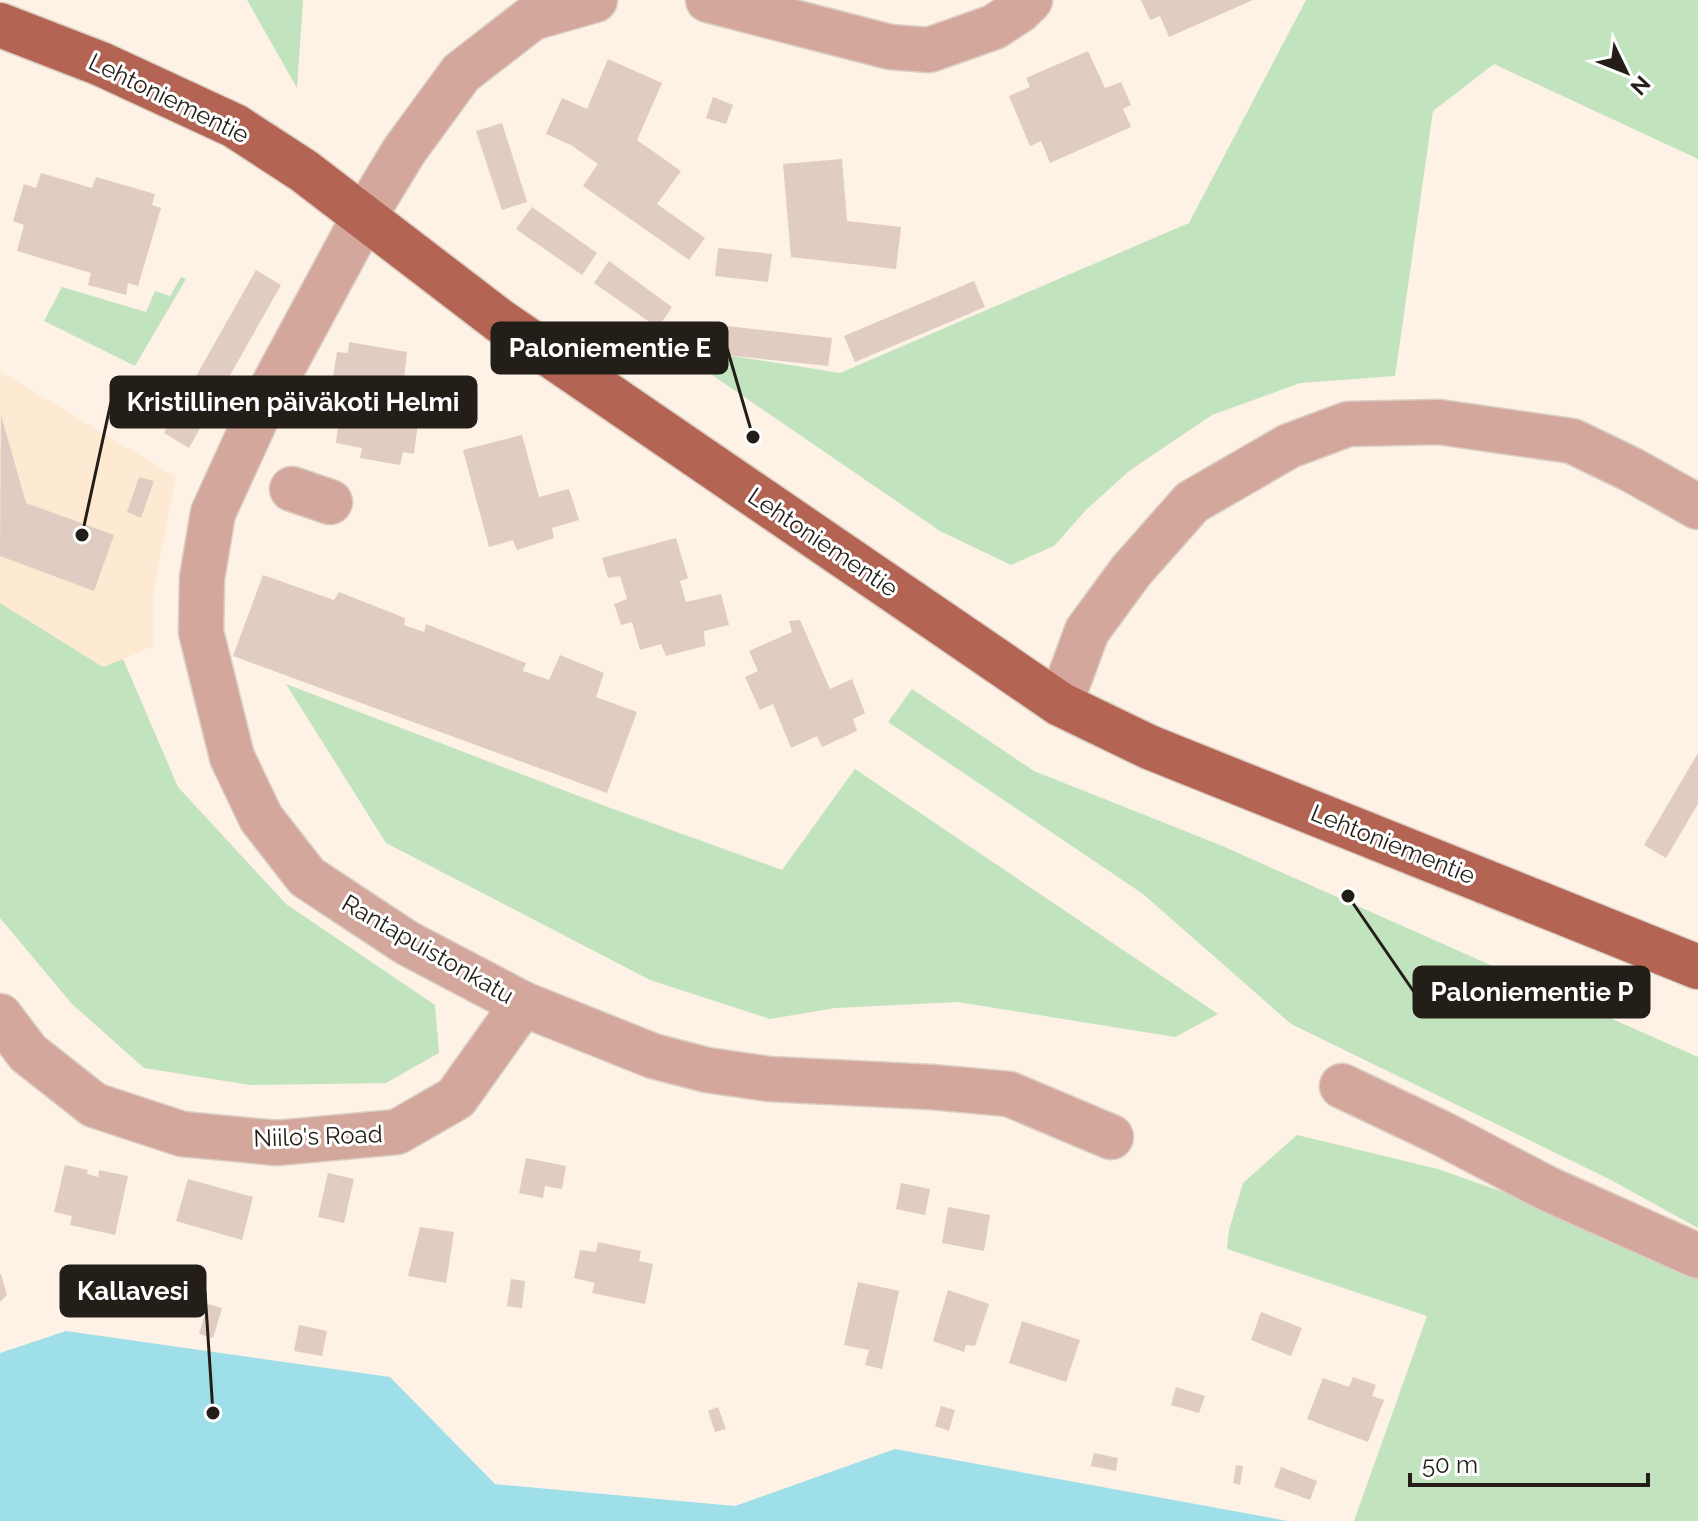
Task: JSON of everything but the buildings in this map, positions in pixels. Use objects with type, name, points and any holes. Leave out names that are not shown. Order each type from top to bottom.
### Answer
[{"type":"main road","name":"Lehtoniementie","points":[[0,25],[101,64],[235,126],[304,171],[500,321],[1060,704],[1149,747],[1698,967]]},
{"type":"street","name":"Rantapuistonkatu","points":[[595,0],[532,18],[461,73],[404,151],[364,217],[260,410],[213,513],[202,578],[201,632],[232,757],[261,818],[307,877],[407,943],[523,1004],[653,1056],[707,1070],[769,1079],[1009,1094],[1111,1137]]},
{"type":"street","points":[[708,0],[890,47],[929,50],[994,27],[1030,0]]},
{"type":"street","points":[[1060,704],[1087,631],[1131,571],[1192,502],[1289,446],[1348,424],[1439,422],[1572,441],[1695,498]]},
{"type":"street","name":"Niilo's Road","points":[[0,1016],[28,1053],[94,1105],[182,1134],[277,1143],[397,1132],[456,1098],[523,1004]]},
{"type":"street","points":[[1342,1086],[1548,1189],[1698,1256]]},
{"type":"shaded area","points":[[0,371],[176,477],[153,594],[153,646],[103,668],[0,603]]},
{"type":"green space","points":[[247,0],[303,0],[297,88]]},
{"type":"green space","points":[[1306,0],[1698,0],[1698,159],[1494,64],[1433,111],[1395,376],[1300,383],[1212,415],[1129,471],[1086,510],[1054,546],[1011,565],[940,531],[670,346],[840,373],[1189,223]]},
{"type":"green space","points":[[181,277],[186,279],[135,366],[44,321],[62,287],[146,312],[155,291],[170,296]]},
{"type":"green space","points":[[0,603],[103,667],[123,659],[178,787],[286,904],[435,1005],[439,1053],[386,1083],[250,1085],[144,1068],[72,1004],[0,918]]},
{"type":"green space","points":[[286,684],[782,870],[855,769],[1218,1014],[1175,1037],[958,1002],[835,1008],[770,1019],[650,980],[386,843]]},
{"type":"green space","points":[[912,689],[1034,771],[1220,845],[1698,1057],[1698,1228],[1611,1180],[1291,1024],[1143,894],[888,722]]},
{"type":"green space","points":[[1297,1135],[1438,1169],[1562,1213],[1664,1251],[1698,1279],[1698,1521],[1354,1521],[1427,1316],[1227,1249],[1229,1230],[1243,1183]]},
{"type":"water","points":[[66,1331],[390,1377],[495,1484],[735,1506],[895,1449],[1288,1521],[0,1521],[0,1353]]},
{"type":"place","name":"Paloniementie E","points":[[753,437]]},
{"type":"place","name":"Kristillinen päiväkoti Helmi","points":[[82,535]]},
{"type":"place","name":"Paloniementie P","points":[[1348,896]]},
{"type":"place","name":"Kallavesi","points":[[213,1413]]}]
